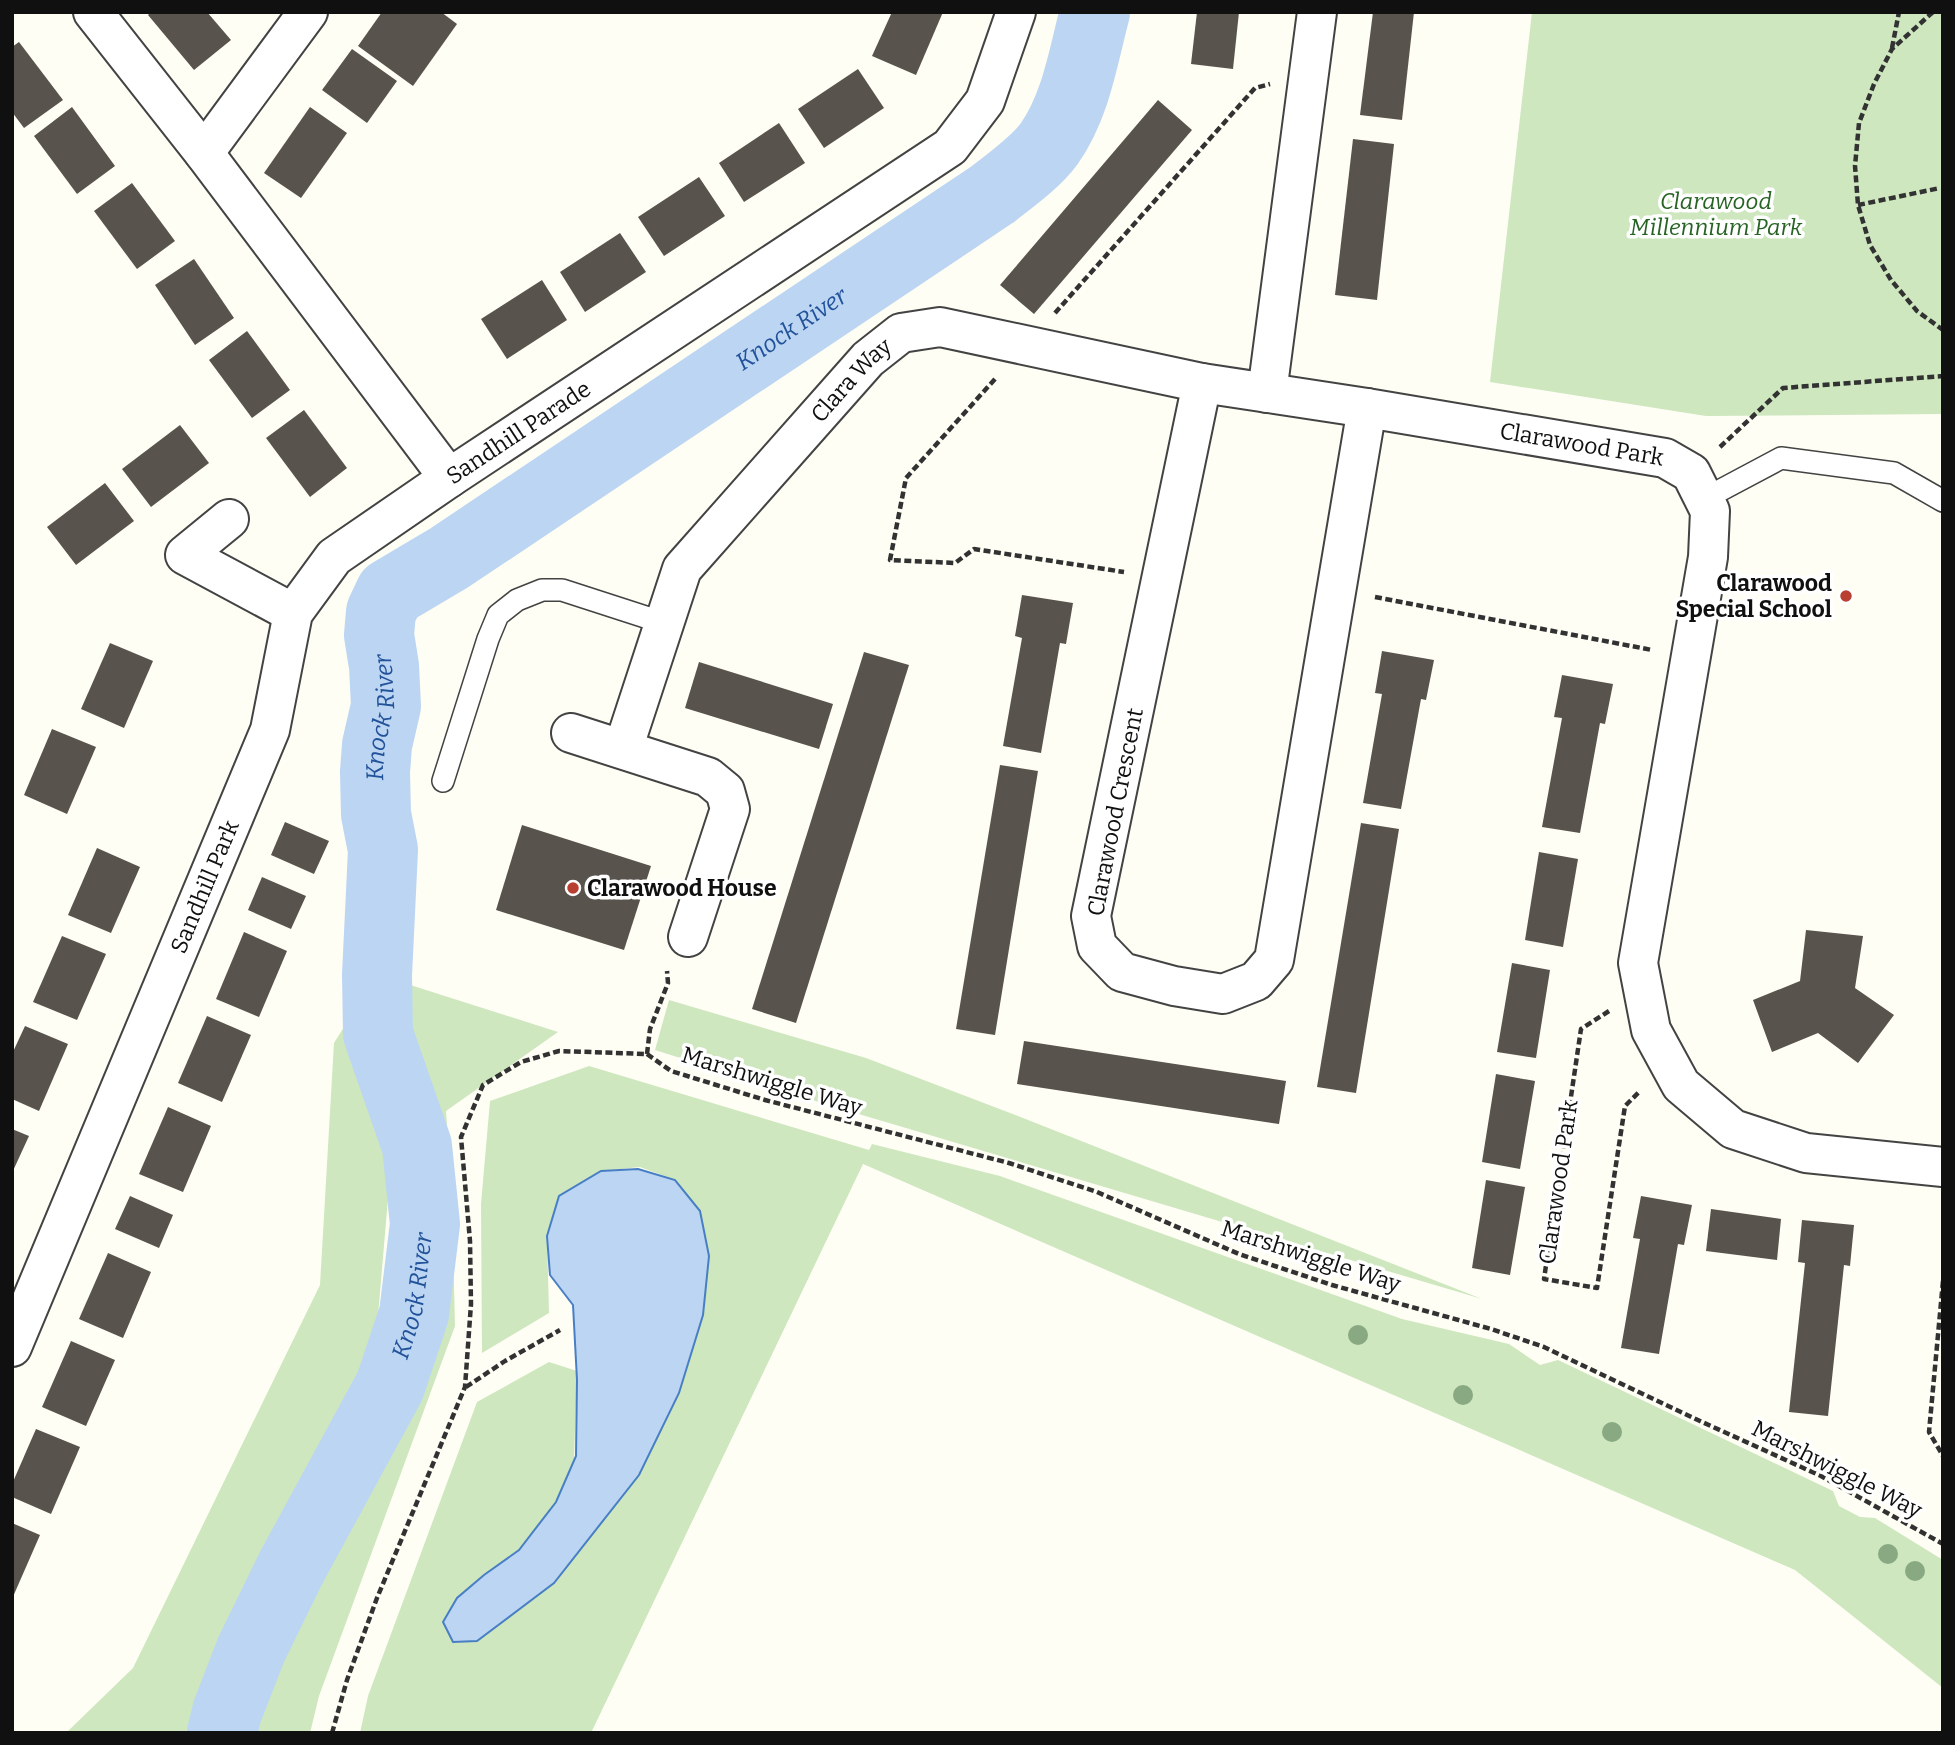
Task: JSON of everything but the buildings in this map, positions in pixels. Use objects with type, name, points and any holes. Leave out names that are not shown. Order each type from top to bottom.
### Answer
[{"type":"street","name":"Sandhill Parade","points":[[93,12],[204,153],[449,478],[950,147],[985,101],[1016,12]]},
{"type":"street","points":[[204,153],[308,12]]},
{"type":"street","points":[[1268,393],[1317,12]]},
{"type":"street","name":"Clara Way","points":[[623,749],[682,569],[868,359],[901,332],[940,327],[1202,383],[1268,393]]},
{"type":"street","name":"Clarawood Crescent","points":[[1202,383],[1091,916],[1097,946],[1122,972],[1174,986],[1223,993],[1256,981],[1274,960],[1367,408]]},
{"type":"street","name":"Clarawood Park","points":[[1268,393],[1665,457],[1697,486]]},
{"type":"street","name":"Sandhill Park","points":[[12,1347],[24,1288],[270,730],[293,613],[334,557],[449,478]]},
{"type":"street","points":[[1697,486],[1710,511],[1707,558],[1638,963],[1651,1030],[1681,1085],[1733,1129],[1807,1153],[1943,1167]]},
{"type":"street","points":[[229,519],[185,555],[293,613]]},
{"type":"street","points":[[571,733],[708,777],[725,791],[730,809],[688,937]]},
{"type":"lane","points":[[1697,486],[1781,458],[1894,473],[1943,501]]},
{"type":"lane","points":[[443,781],[488,639],[498,615],[517,600],[542,590],[562,590],[664,623]]},
{"type":"path","points":[[1899,12],[1892,49],[1874,84],[1859,124],[1855,166],[1858,205],[1870,245],[1891,280],[1917,311],[1943,330]]},
{"type":"path","points":[[1892,49],[1933,12]]},
{"type":"path","points":[[1161,578],[974,549],[955,563],[890,560],[906,478],[1255,88],[1308,72]]},
{"type":"path","points":[[1858,205],[1940,188]]},
{"type":"path","points":[[1697,486],[1783,388],[1943,376]]},
{"type":"path","points":[[1336,590],[1690,657]]},
{"type":"path","points":[[332,1733],[377,1598],[466,1387],[471,1304],[470,1241],[461,1137],[483,1085],[521,1062],[559,1051],[647,1054],[650,1029],[668,983],[667,956],[688,937]]},
{"type":"path","name":"Clarawood Park","points":[[1643,990],[1581,1029],[1545,1279],[1597,1288],[1626,1106],[1668,1061]]},
{"type":"path","name":"Marshwiggle Way","points":[[647,1054],[671,1071],[765,1100],[1021,1167],[1097,1192],[1238,1254],[1332,1285],[1491,1329],[1544,1347],[1821,1476],[1943,1544]]},
{"type":"path","points":[[1943,1281],[1929,1432],[1943,1456]]},
{"type":"path","points":[[466,1387],[560,1330]]},
{"type":"green space","name":"Clarawood Millennium Park","points":[[1532,12],[1943,12],[1943,414],[1706,416],[1490,382]]},
{"type":"green space","points":[[382,976],[558,1032],[446,1111],[452,1201],[455,1326],[319,1696],[310,1733],[241,1733],[289,1598],[372,1450],[431,1289],[431,1141]]},
{"type":"green space","points":[[366,992],[393,1139],[376,1340],[206,1733],[66,1733],[133,1668],[320,1285],[334,1043]]},
{"type":"green space","points":[[669,1000],[866,1058],[1482,1299],[825,1104],[655,1050]]},
{"type":"green space","points":[[589,1066],[869,1150],[872,1144],[1000,1176],[1402,1319],[1509,1344],[1540,1365],[1558,1360],[1833,1491],[1839,1506],[1860,1517],[1875,1518],[1943,1560],[1943,1688],[1795,1570],[863,1164],[591,1733],[360,1733],[368,1696],[477,1402],[549,1362],[577,1371],[574,1459],[556,1502],[454,1642],[679,1393],[704,1310],[708,1266],[675,1180],[640,1167],[601,1171],[547,1236],[549,1313],[482,1353],[481,1204],[490,1101]]},
{"type":"water","points":[[638,1169],[675,1180],[700,1211],[709,1256],[703,1315],[679,1393],[639,1475],[554,1583],[477,1641],[453,1642],[443,1622],[457,1598],[519,1550],[556,1502],[576,1456],[577,1380],[573,1305],[550,1275],[547,1236],[559,1196],[601,1171]]},
{"type":"waterway","name":"Knock River","points":[[222,1733],[227,1712],[251,1650],[291,1568],[390,1386],[414,1314],[425,1224],[417,1146],[378,1034],[377,975],[383,850],[376,814],[375,772],[377,745],[386,706],[379,635],[381,612],[390,593],[449,558],[993,194],[1023,170],[1049,144],[1066,114],[1078,81],[1095,12]]},
{"type":"place","name":"Clarawood Special School","points":[[1846,596]]},
{"type":"place","name":"Clarawood House","points":[[573,888]]}]
